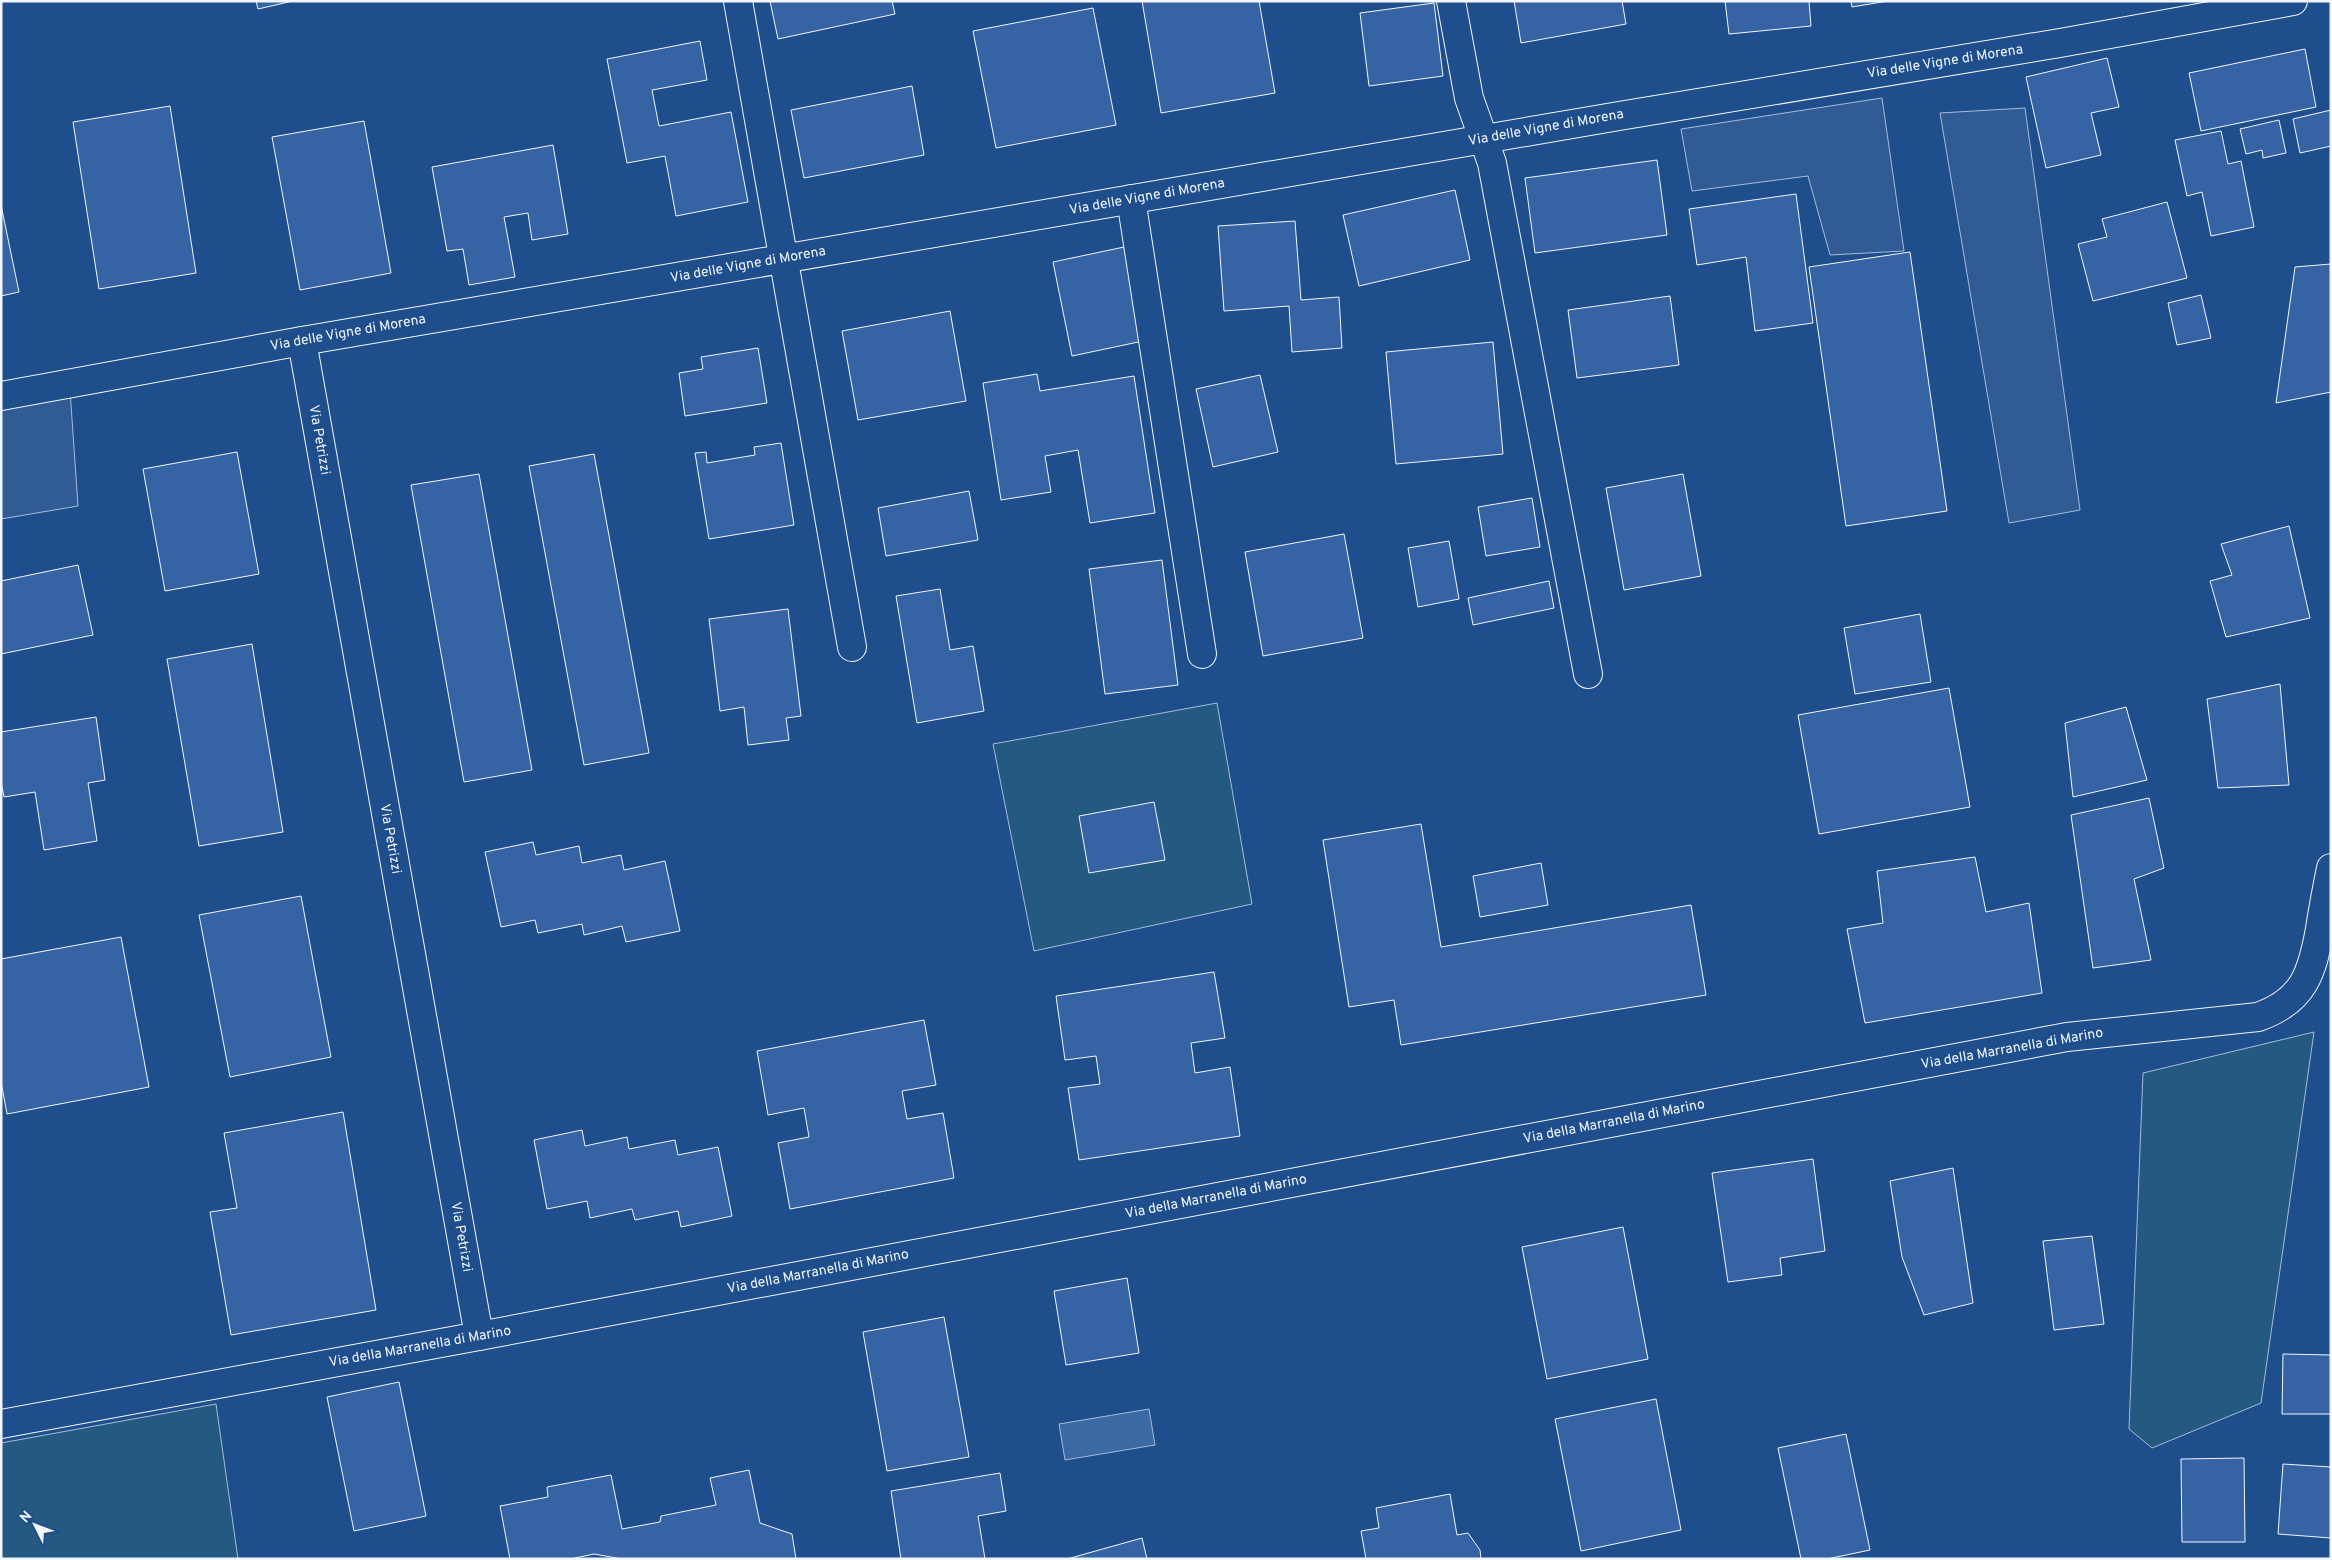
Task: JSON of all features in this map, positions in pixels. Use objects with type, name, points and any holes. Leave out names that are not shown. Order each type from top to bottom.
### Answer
[{"type":"street","points":[[738,1],[852,647]]},
{"type":"street","points":[[1451,1],[1469,98],[1495,178],[1588,674]]},
{"type":"street","name":"Via delle Vigne di Morena","points":[[1,396],[302,341],[1131,200],[2233,7],[2293,1]]},
{"type":"street","points":[[1131,200],[1202,654]]},
{"type":"street","name":"Via Petrizzi","points":[[302,341],[478,1336]]},
{"type":"street","name":"Via della Marranella di Marino","points":[[1,1424],[2067,1037],[2258,1016],[2281,1006],[2292,998],[2308,977],[2314,959],[2331,868]]},
{"type":"shaded area","points":[[1882,98],[1904,251],[1830,255],[1808,176],[1692,191],[1681,129]]},
{"type":"shaded area","points":[[2025,108],[2080,510],[2009,523],[1940,113]]},
{"type":"shaded area","points":[[70,390],[78,506],[1,519],[1,404]]},
{"type":"shaded area","points":[[1217,703],[1252,904],[1034,951],[993,744]]},
{"type":"shaded area","points":[[2314,1032],[2261,1403],[2152,1448],[2129,1429],[2143,1073]]},
{"type":"shaded area","points":[[216,1404],[238,1559],[1,1559],[1,1443]]},
{"type":"shaded area","points":[[1149,1409],[1155,1445],[1065,1460],[1059,1424]]},
{"type":"building","points":[[256,1],[293,1],[258,9]]},
{"type":"building","points":[[770,1],[892,1],[895,14],[778,39]]},
{"type":"building","points":[[1142,1],[1259,1],[1275,93],[1161,113]]},
{"type":"building","points":[[1514,1],[1622,1],[1626,24],[1521,43]]},
{"type":"building","points":[[1725,1],[1809,1],[1811,26],[1729,34]]},
{"type":"building","points":[[1851,1],[1888,1],[1852,7]]},
{"type":"building","points":[[1434,3],[1443,76],[1369,86],[1360,13]]},
{"type":"building","points":[[1093,8],[1116,125],[996,148],[973,31]]},
{"type":"building","points":[[700,41],[707,80],[652,90],[659,126],[731,112],[748,202],[676,216],[665,156],[627,163],[607,59]]},
{"type":"building","points":[[2305,49],[2316,107],[2201,131],[2189,73]]},
{"type":"building","points":[[2107,58],[2119,107],[2091,113],[2101,155],[2046,168],[2026,77]]},
{"type":"building","points":[[912,86],[924,155],[804,178],[791,110]]},
{"type":"building","points":[[170,106],[196,273],[99,289],[73,122]]},
{"type":"building","points":[[2331,110],[2331,146],[2300,153],[2293,119]]},
{"type":"building","points":[[2279,120],[2286,153],[2263,158],[2262,150],[2246,154],[2240,129]]},
{"type":"building","points":[[364,121],[391,273],[300,290],[272,137]]},
{"type":"building","points":[[2221,131],[2228,164],[2241,161],[2254,227],[2211,236],[2202,192],[2187,196],[2175,140]]},
{"type":"building","points":[[553,145],[568,234],[532,240],[528,213],[504,217],[515,277],[469,285],[463,249],[447,251],[432,167]]},
{"type":"building","points":[[1657,160],[1667,235],[1535,253],[1525,178]]},
{"type":"building","points":[[1455,190],[1470,260],[1359,286],[1343,215]]},
{"type":"building","points":[[1796,194],[1813,323],[1755,331],[1746,257],[1697,265],[1689,209]]},
{"type":"building","points":[[2167,202],[2187,278],[2093,301],[2078,244],[2107,237],[2102,219]]},
{"type":"building","points":[[1,205],[19,292],[1,296]]},
{"type":"building","points":[[1295,221],[1301,300],[1339,297],[1342,348],[1292,352],[1289,306],[1224,311],[1218,226]]},
{"type":"building","points":[[1124,247],[1143,341],[1072,356],[1053,262]]},
{"type":"building","points":[[1910,252],[1947,511],[1846,526],[1809,267]]},
{"type":"building","points":[[2331,264],[2331,392],[2276,403],[2295,267]]},
{"type":"building","points":[[2201,295],[2211,338],[2177,345],[2168,303]]},
{"type":"building","points":[[1670,296],[1679,365],[1577,378],[1568,310]]},
{"type":"building","points":[[950,311],[966,401],[858,420],[842,331]]},
{"type":"building","points":[[1493,342],[1503,454],[1396,464],[1386,352]]},
{"type":"building","points":[[758,348],[767,403],[685,416],[679,373],[703,369],[701,357]]},
{"type":"building","points":[[1037,374],[1040,391],[1134,376],[1155,513],[1090,523],[1078,450],[1045,456],[1051,492],[1001,500],[983,383]]},
{"type":"building","points":[[1260,375],[1278,452],[1213,467],[1196,389]]},
{"type":"building","points":[[781,443],[794,525],[709,539],[695,453],[706,452],[707,463],[755,455],[754,447]]},
{"type":"building","points":[[237,452],[259,574],[165,591],[143,469]]},
{"type":"building","points":[[594,454],[649,753],[584,765],[529,466]]},
{"type":"building","points":[[479,474],[532,770],[464,782],[411,485]]},
{"type":"building","points":[[1683,474],[1701,576],[1624,590],[1606,488]]},
{"type":"building","points":[[969,491],[978,540],[886,556],[878,508]]},
{"type":"building","points":[[1532,498],[1540,547],[1486,556],[1478,507]]},
{"type":"building","points":[[2289,526],[2310,618],[2226,637],[2210,581],[2232,575],[2221,544]]},
{"type":"building","points":[[1344,534],[1363,638],[1263,656],[1245,552]]},
{"type":"building","points":[[1449,541],[1459,599],[1418,607],[1408,548]]},
{"type":"building","points":[[1162,560],[1178,685],[1105,694],[1089,569]]},
{"type":"building","points":[[78,565],[93,635],[1,654],[1,581]]},
{"type":"building","points":[[1549,581],[1554,608],[1473,625],[1468,598]]},
{"type":"building","points":[[940,589],[950,650],[973,646],[984,711],[917,723],[896,596]]},
{"type":"building","points":[[788,609],[801,716],[786,718],[789,740],[748,745],[744,707],[720,711],[709,619]]},
{"type":"building","points":[[1920,614],[1931,682],[1855,694],[1844,628]]},
{"type":"building","points":[[252,644],[283,832],[199,846],[167,659]]},
{"type":"building","points":[[2280,684],[2289,785],[2218,788],[2207,699]]},
{"type":"building","points":[[1949,688],[1970,807],[1819,834],[1798,715]]},
{"type":"building","points":[[2126,707],[2147,780],[2073,797],[2065,723]]},
{"type":"building","points":[[96,717],[105,780],[88,783],[97,841],[44,850],[35,792],[4,797],[1,782],[1,732]]},
{"type":"building","points":[[2149,798],[2164,868],[2134,879],[2151,960],[2093,968],[2071,815]]},
{"type":"building","points":[[1154,802],[1165,860],[1089,873],[1079,816]]},
{"type":"building","points":[[1421,824],[1441,947],[1691,905],[1706,995],[1401,1045],[1394,1000],[1349,1007],[1323,840]]},
{"type":"building","points":[[533,842],[536,855],[579,846],[582,863],[621,855],[624,870],[665,861],[680,931],[626,942],[622,926],[584,935],[582,924],[538,933],[535,920],[501,927],[485,852]]},
{"type":"building","points":[[1975,857],[1986,912],[2029,903],[2042,993],[1865,1023],[1847,929],[1883,923],[1877,871]]},
{"type":"building","points":[[1541,863],[1548,905],[1480,917],[1473,876]]},
{"type":"building","points":[[301,896],[331,1057],[230,1077],[199,915]]},
{"type":"building","points":[[121,937],[149,1087],[7,1114],[1,1082],[1,959]]},
{"type":"building","points":[[1214,972],[1225,1038],[1191,1043],[1195,1073],[1230,1067],[1240,1136],[1079,1160],[1068,1088],[1100,1084],[1096,1056],[1065,1060],[1056,996]]},
{"type":"building","points":[[924,1020],[936,1085],[902,1091],[907,1119],[943,1113],[954,1178],[790,1209],[778,1143],[809,1137],[804,1108],[768,1115],[757,1051]]},
{"type":"building","points":[[343,1112],[376,1310],[231,1335],[210,1212],[237,1208],[224,1133]]},
{"type":"building","points":[[582,1130],[585,1146],[627,1137],[629,1149],[675,1140],[678,1155],[718,1147],[732,1216],[681,1227],[678,1211],[635,1220],[632,1209],[590,1218],[587,1201],[547,1209],[534,1140]]},
{"type":"building","points":[[1813,1159],[1825,1251],[1780,1258],[1782,1275],[1728,1282],[1712,1173]]},
{"type":"building","points":[[1953,1168],[1973,1303],[1924,1315],[1902,1257],[1890,1181]]},
{"type":"building","points":[[1623,1227],[1648,1359],[1547,1379],[1522,1247]]},
{"type":"building","points":[[2092,1236],[2104,1324],[2054,1330],[2043,1241]]},
{"type":"building","points":[[1127,1278],[1139,1353],[1066,1365],[1054,1291]]},
{"type":"building","points":[[944,1317],[969,1457],[887,1471],[863,1332]]},
{"type":"building","points":[[2283,1354],[2331,1355],[2331,1414],[2282,1414]]},
{"type":"building","points":[[399,1382],[426,1516],[354,1531],[327,1397]]},
{"type":"building","points":[[1656,1399],[1681,1530],[1581,1551],[1555,1419]]},
{"type":"building","points":[[1846,1434],[1870,1550],[1827,1559],[1801,1559],[1778,1448]]},
{"type":"building","points":[[2244,1458],[2245,1542],[2182,1542],[2181,1459]]},
{"type":"building","points":[[2283,1464],[2331,1467],[2331,1538],[2278,1534]]},
{"type":"building","points":[[749,1470],[760,1523],[792,1534],[796,1559],[622,1559],[594,1554],[570,1559],[510,1559],[500,1506],[548,1497],[547,1487],[611,1475],[622,1529],[660,1522],[661,1516],[716,1505],[710,1478]]},
{"type":"building","points":[[1000,1473],[1006,1511],[978,1516],[985,1559],[901,1559],[891,1491]]},
{"type":"building","points":[[1450,1494],[1457,1535],[1468,1533],[1480,1550],[1481,1559],[1366,1559],[1361,1531],[1379,1528],[1376,1508]]},
{"type":"building","points":[[1142,1538],[1147,1559],[1067,1559]]}]
